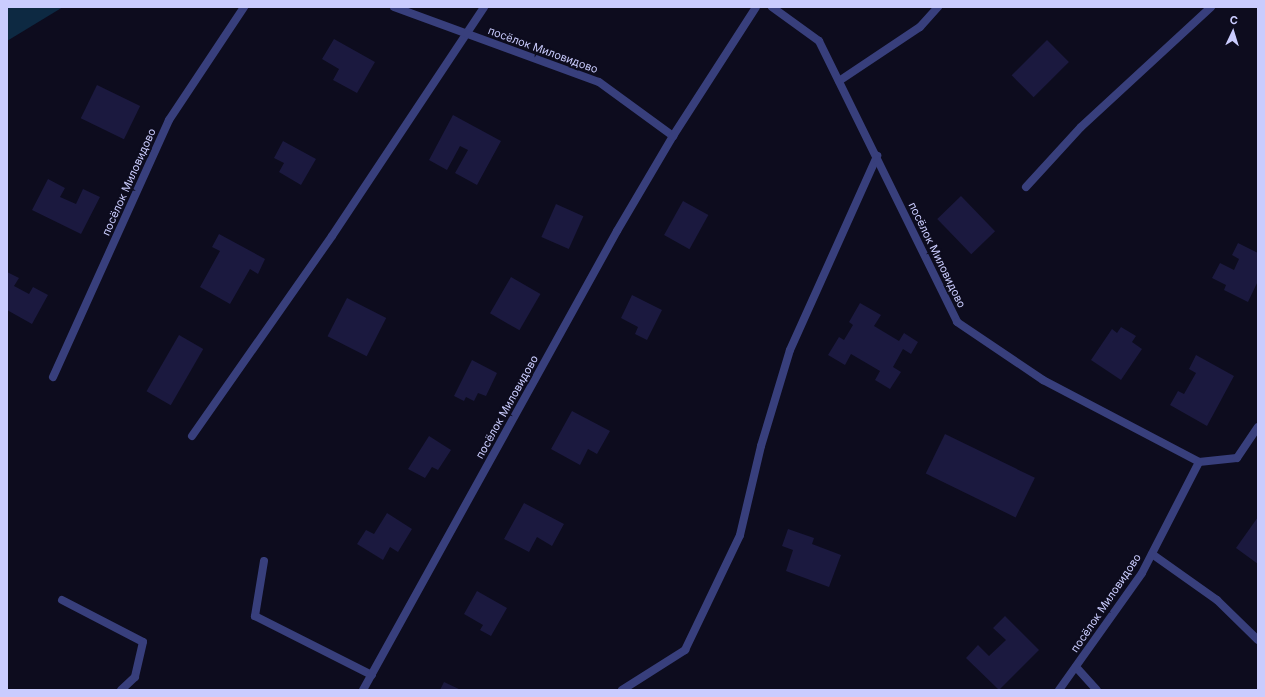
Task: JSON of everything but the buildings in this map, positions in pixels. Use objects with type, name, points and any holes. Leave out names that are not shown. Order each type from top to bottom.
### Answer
[{"type":"street","name":"посёлок Миловидово","points":[[53,377],[169,120],[244,7]]},
{"type":"street","name":"посёлок Миловидово","points":[[394,7],[599,82],[673,136]]},
{"type":"street","points":[[192,436],[332,236],[465,33],[484,7]]},
{"type":"street","name":"посёлок Миловидово","points":[[363,690],[617,231],[673,136],[756,7]]},
{"type":"street","name":"посёлок Миловидово","points":[[772,7],[819,42],[877,156],[957,322],[1043,380],[1199,462],[1142,573],[1060,690]]},
{"type":"street","points":[[839,81],[920,27],[938,7]]},
{"type":"street","points":[[1026,187],[1081,127],[1211,7]]},
{"type":"street","points":[[622,690],[685,650],[740,535],[760,446],[790,350],[877,156]]},
{"type":"street","points":[[1199,462],[1236,458],[1258,427]]},
{"type":"street","points":[[1152,554],[1217,600],[1258,640]]},
{"type":"street","points":[[264,561],[255,616],[372,675]]},
{"type":"street","points":[[62,600],[143,642],[135,678],[121,690]]},
{"type":"street","points":[[1076,667],[1097,690]]},
{"type":"water","points":[[7,7],[63,7],[7,41]]}]
